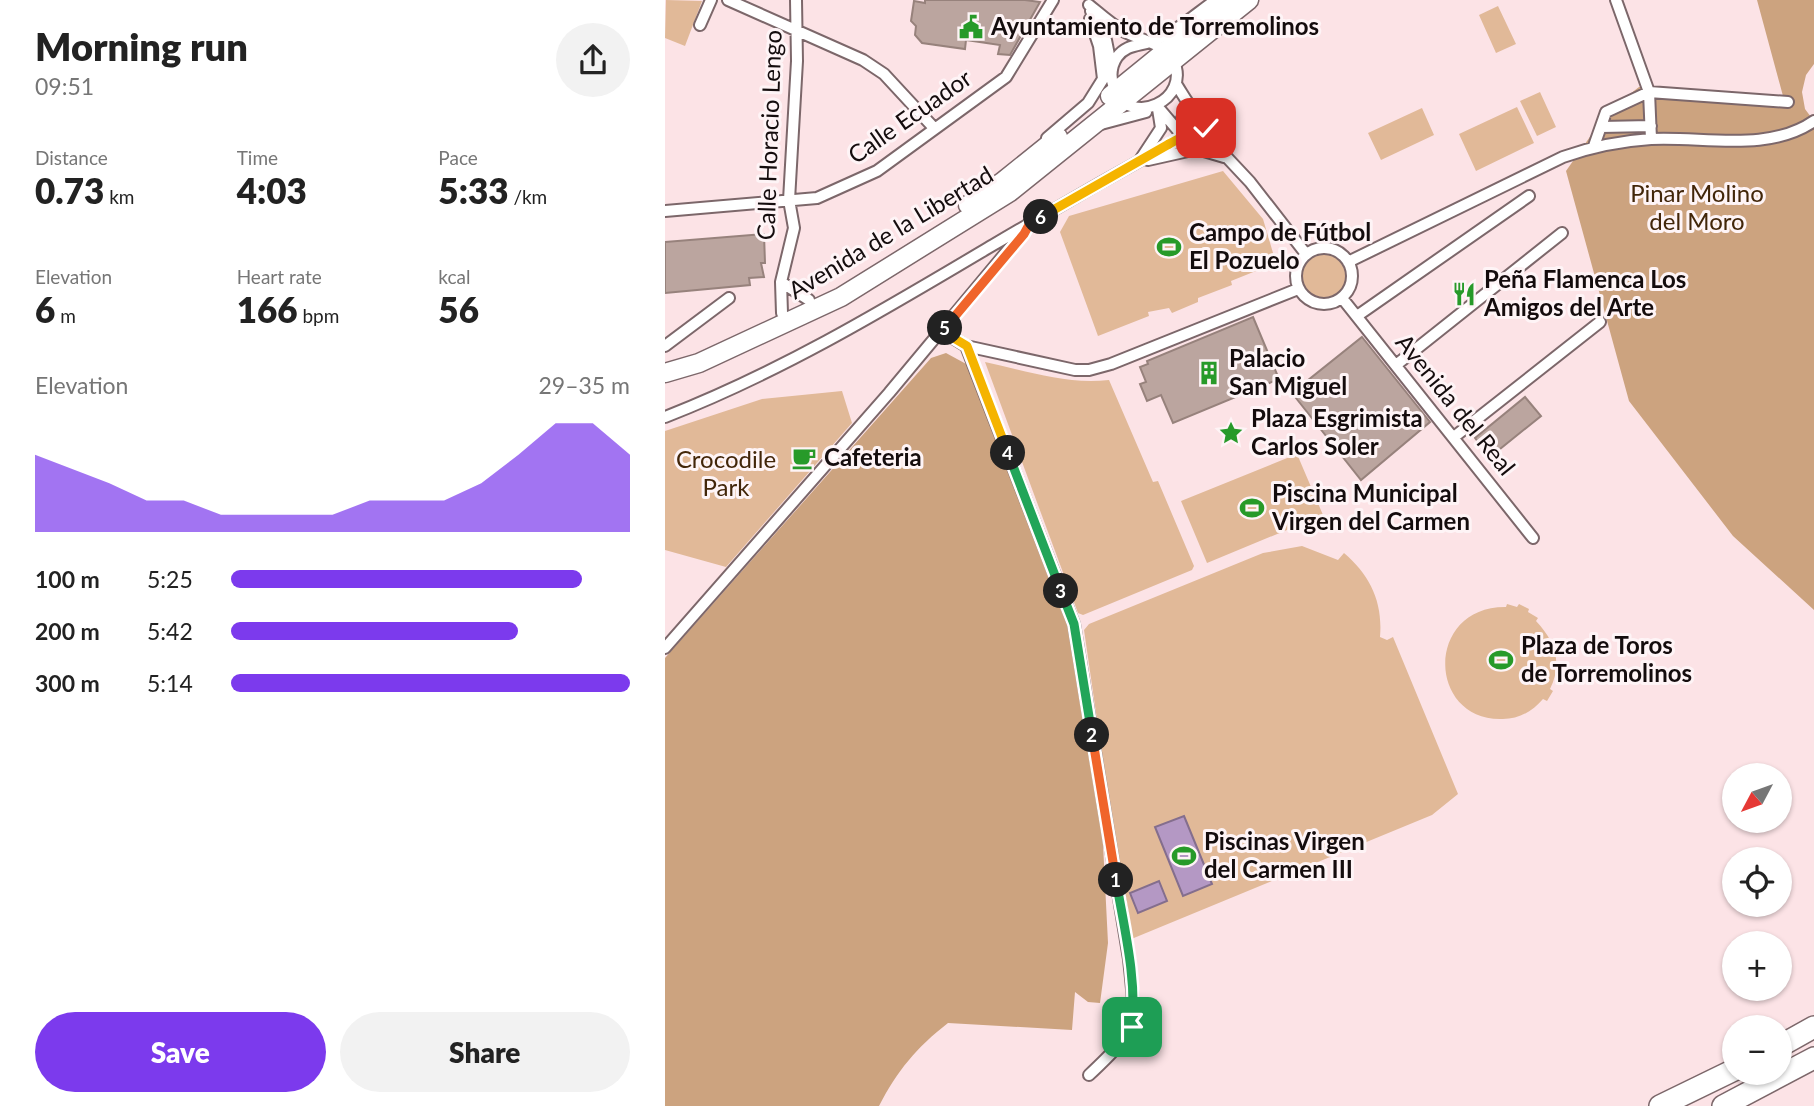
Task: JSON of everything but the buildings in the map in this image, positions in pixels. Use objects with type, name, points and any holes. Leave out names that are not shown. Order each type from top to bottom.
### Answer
[{"type":"highway","points":[[1792,1039],[1814,1027]]},
{"type":"highway","points":[[1723,1106],[1814,1058]]},
{"type":"highway","points":[[1754,1106],[1814,1073]]},
{"type":"highway","points":[[1660,1106],[1722,1076]]},
{"type":"main road","points":[[1173,69],[1227,0]]},
{"type":"main road","points":[[1173,69],[1197,42],[1249,0]]},
{"type":"main road","name":"Avenida de la Libertad","points":[[665,362],[695,354],[809,300],[905,246],[1002,182],[1119,96],[1173,69]]},
{"type":"main road","name":"Avenida de la Libertad","points":[[665,373],[699,363],[841,296],[1010,192],[1066,146],[1119,96]]},
{"type":"street","points":[[700,25],[711,0]]},
{"type":"street","points":[[728,0],[863,60],[884,74],[934,128]]},
{"type":"street","name":"Calle Horacio Lengo","points":[[782,313],[781,282],[794,228],[789,200],[797,61],[796,0]]},
{"type":"street","name":"Calle Ecuador","points":[[665,211],[817,198],[877,171],[1006,77],[1053,0]]},
{"type":"street","points":[[1002,182],[1007,171],[1088,103],[1112,70],[1120,53],[1175,31],[1215,0]]},
{"type":"street","points":[[1616,0],[1649,92],[1651,139]]},
{"type":"street","points":[[1087,3],[1120,29],[1148,43],[1173,69],[1196,114],[1203,120],[1205,132],[1306,254]]},
{"type":"street","points":[[1087,3],[1106,40],[1119,96],[1139,108],[1157,106]]},
{"type":"street","points":[[1087,3],[1099,46],[1103,79]]},
{"type":"street","points":[[1066,146],[1076,144],[1104,122],[1144,113],[1157,106],[1172,94],[1173,69]]},
{"type":"street","points":[[1594,146],[1606,112],[1649,92],[1788,102]]},
{"type":"street","points":[[1157,106],[1180,134],[1195,141],[1205,132]]},
{"type":"street","points":[[1139,162],[1161,128],[1157,106]]},
{"type":"street","points":[[665,416],[772,370],[846,332],[1139,162],[1180,134],[1183,116],[1196,114]]},
{"type":"street","points":[[1349,262],[1563,158],[1594,146],[1651,139],[1760,139],[1791,133],[1814,121]]},
{"type":"street","points":[[1601,127],[1651,126]]},
{"type":"street","points":[[1139,162],[1197,149],[1229,159]]},
{"type":"street","points":[[1357,316],[1529,196]]},
{"type":"street","points":[[665,648],[942,331],[1024,234],[1030,223]]},
{"type":"street","points":[[1396,365],[1562,233]]},
{"type":"street","points":[[1324,248],[1334,250],[1349,262],[1352,281],[1342,298],[1327,305],[1318,304],[1303,296],[1298,289],[1296,270],[1306,254],[1324,248]]},
{"type":"street","points":[[781,282],[809,300]]},
{"type":"street","points":[[942,331],[967,346],[1075,370],[1089,370],[1111,364],[1298,289]]},
{"type":"street","points":[[665,346],[729,298]]},
{"type":"street","name":"Avenida del Real","points":[[1342,298],[1533,538]]},
{"type":"street","points":[[1454,437],[1600,322]]},
{"type":"street","points":[[967,346],[1074,624],[1129,959],[1134,1006],[1131,1029],[1115,1051],[1089,1075]]},
{"type":"green space","points":[[666,0],[702,1],[685,46],[665,38]]},
{"type":"green space","name":"Pinar Molino del Moro","points":[[1757,0],[1814,0],[1814,64],[1806,75],[1802,92],[1805,109],[1814,121],[1814,610],[1733,536],[1629,401],[1566,171],[1608,111],[1639,87],[1783,96]]},
{"type":"green space","points":[[1498,6],[1516,44],[1496,53],[1479,15]]},
{"type":"green space","points":[[1540,92],[1556,127],[1537,136],[1520,101]]},
{"type":"green space","points":[[1517,107],[1534,143],[1476,171],[1459,134]]},
{"type":"green space","points":[[1422,108],[1434,135],[1381,160],[1368,133]]},
{"type":"green space","name":"Campo de Fútbol El Pozuelo","points":[[1223,171],[1263,219],[1276,263],[1231,281],[1232,285],[1198,298],[1198,302],[1172,313],[1169,308],[1148,312],[1149,316],[1098,336],[1060,232],[1069,216]]},
{"type":"green space","points":[[1324,254],[1340,260],[1346,276],[1340,292],[1324,298],[1308,292],[1302,276],[1308,260]]},
{"type":"green space","points":[[946,353],[968,365],[1070,622],[1103,844],[1108,943],[1100,1003],[1088,1002],[1075,992],[1072,1030],[948,1023],[909,1060],[879,1106],[665,1106],[665,658],[931,358]]},
{"type":"green space","points":[[985,362],[1062,379],[1109,380],[1153,482],[1158,481],[1194,566],[1192,570],[1083,615],[1078,613]]},
{"type":"green space","name":"Crocodile Park","points":[[842,391],[852,423],[726,567],[665,550],[665,431],[762,399]]},
{"type":"green space","name":"Piscina Municipal Virgen del Carmen","points":[[1297,454],[1323,515],[1207,563],[1181,501]]},
{"type":"green space","points":[[1302,546],[1338,560],[1344,553],[1368,580],[1377,601],[1380,637],[1387,640],[1393,637],[1458,794],[1432,815],[1129,940],[1084,630],[1089,624],[1263,553]]},
{"type":"green space","name":"Plaza de Toros de Torremolinos","points":[[1507,604],[1517,607],[1519,604],[1538,618],[1536,621],[1552,644],[1556,670],[1550,689],[1553,691],[1547,701],[1543,699],[1518,717],[1500,719],[1476,714],[1458,701],[1448,683],[1445,662],[1449,642],[1461,624],[1480,611],[1506,607]]},
{"type":"shaded area","name":"Piscinas Virgen del Carmen III","points":[[1184,816],[1212,884],[1183,896],[1155,827]]},
{"type":"shaded area","name":"Piscinas Virgen del Carmen III","points":[[1159,881],[1167,901],[1138,913],[1130,893]]},
{"type":"place","name":"Ayuntamiento de Torremolinos","points":[[971,27]]},
{"type":"place","name":"Campo de Fútbol El Pozuelo","points":[[1169,247]]},
{"type":"place","name":"Peña Flamenca Los Amigos del Arte","points":[[1464,294]]},
{"type":"place","name":"Palacio San Miguel","points":[[1209,373]]},
{"type":"place","name":"Plaza Esgrimista Carlos Soler","points":[[1231,433]]},
{"type":"place","name":"Cafeteria","points":[[804,458]]},
{"type":"place","name":"Piscina Municipal Virgen del Carmen","points":[[1252,508]]},
{"type":"place","name":"Plaza de Toros de Torremolinos","points":[[1501,660]]},
{"type":"place","name":"Piscinas Virgen del Carmen III","points":[[1184,856]]},
{"type":"route","points":[[1132,1027],[1134,1006],[1129,959],[1074,624],[967,346],[942,331],[1024,234],[1030,223],[1182,137],[1190,141],[1199,139],[1206,128]]}]
